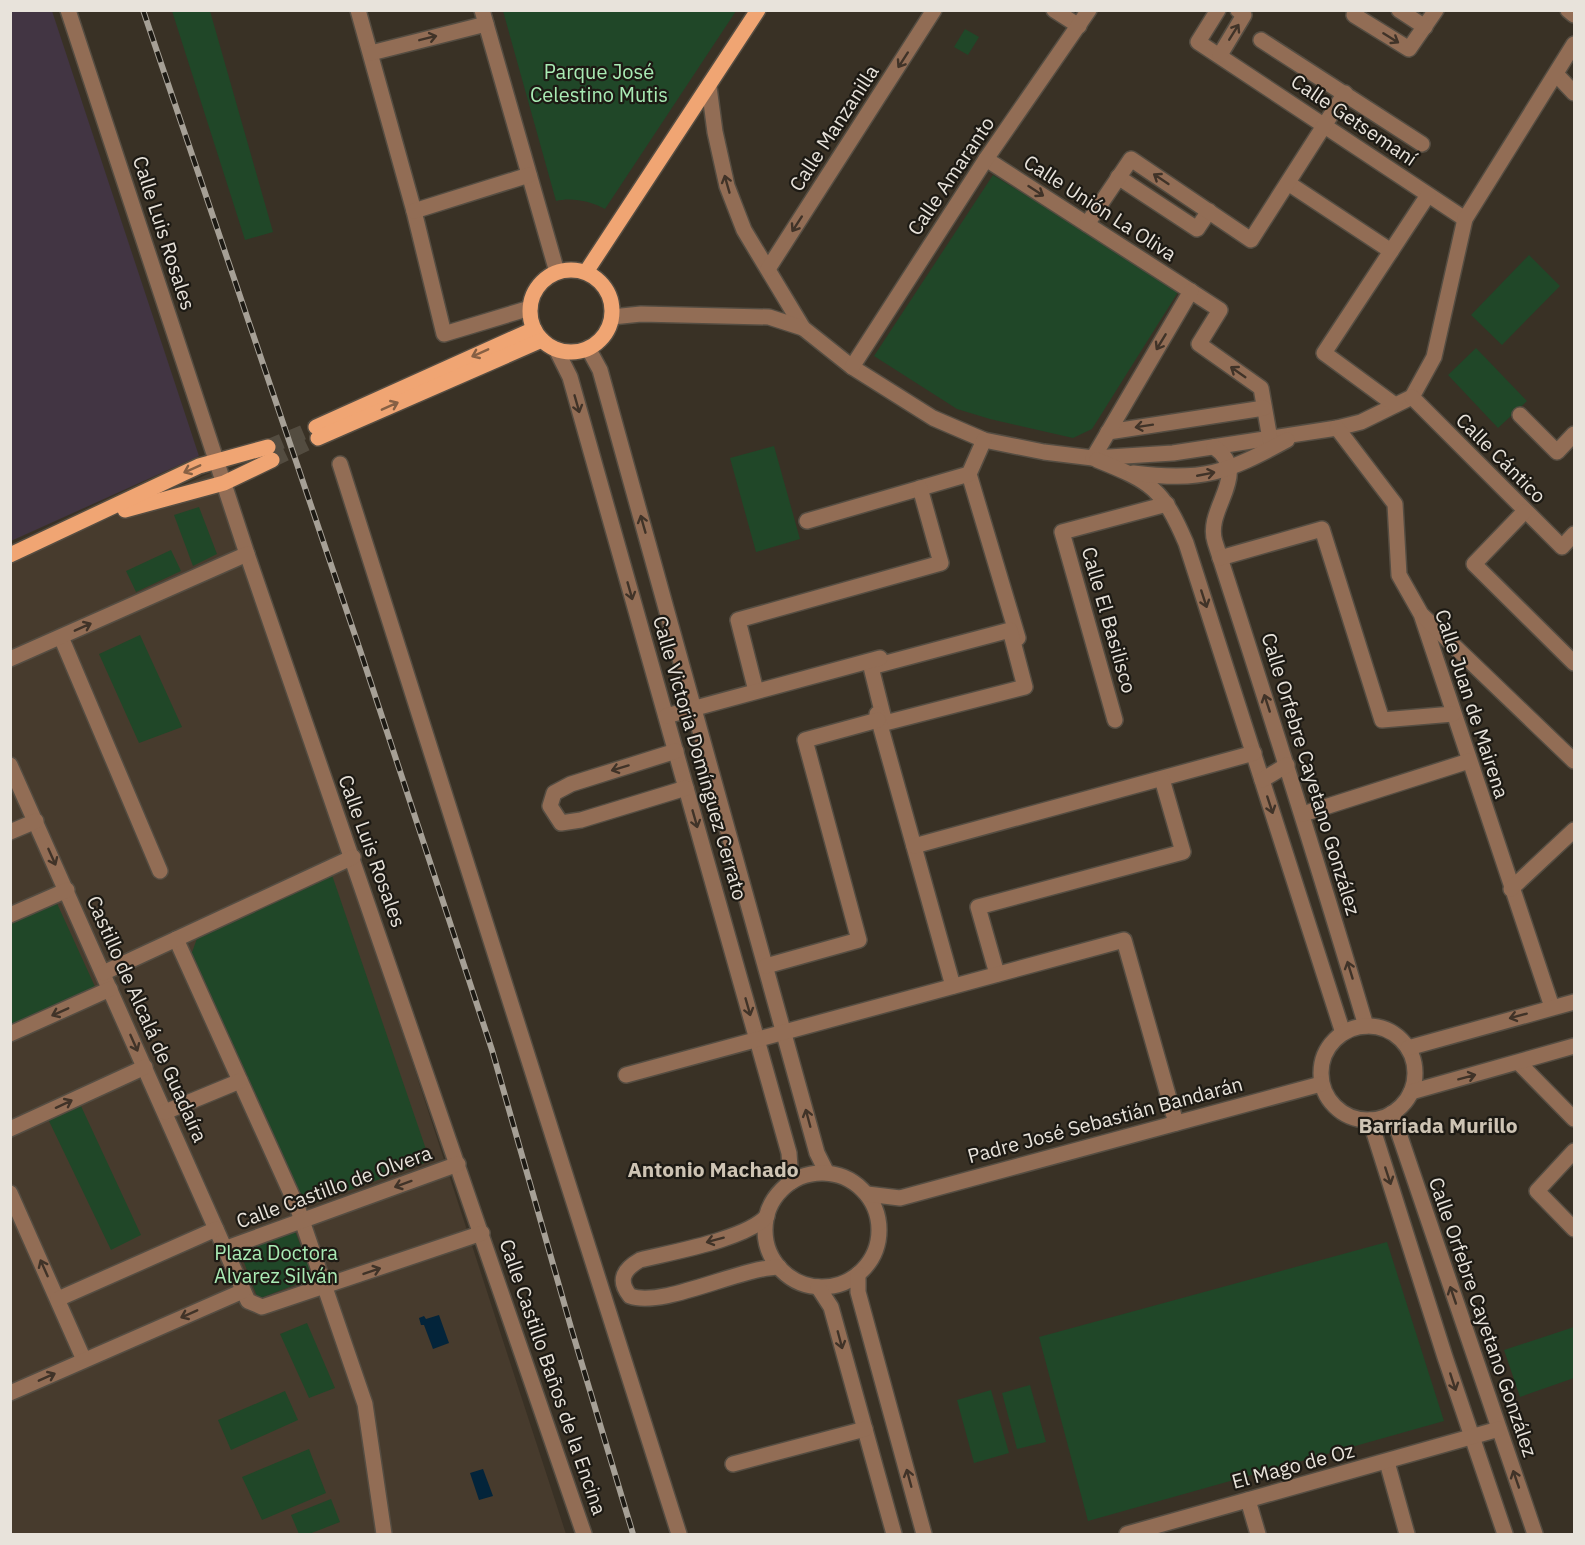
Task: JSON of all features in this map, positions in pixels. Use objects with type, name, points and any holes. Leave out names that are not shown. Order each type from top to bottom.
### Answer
[{"type":"main road","points":[[586,272],[758,10]]},
{"type":"main road","points":[[567,269],[586,272],[604,286],[612,306],[612,317],[608,330],[599,341],[588,348],[567,352],[556,349],[538,334],[530,308],[538,286],[557,272],[567,269]]},
{"type":"main road","points":[[317,432],[538,334]]},
{"type":"main road","points":[[10,555],[79,525],[151,488],[220,471],[248,454],[270,453],[220,471],[154,500],[79,525]]},
{"type":"street","name":"Calle Luis Rosales","points":[[68,10],[330,797],[353,857],[482,1233]]},
{"type":"street","name":"Calle Manzanilla","points":[[768,268],[934,10]]},
{"type":"street","points":[[1054,10],[1079,26]]},
{"type":"street","name":"Calle Amaranto","points":[[852,367],[987,159],[1089,10]]},
{"type":"street","name":"Calle Getsemaní","points":[[1218,10],[1198,42],[1465,219]]},
{"type":"street","points":[[1220,55],[1245,15],[1238,10]]},
{"type":"street","points":[[1357,10],[1354,15],[1409,50],[1436,10]]},
{"type":"street","points":[[1399,10],[1425,27]]},
{"type":"street","points":[[1568,10],[1575,15]]},
{"type":"street","points":[[364,12],[371,53],[414,211],[444,334],[530,308]]},
{"type":"street","points":[[371,53],[484,17],[557,272]]},
{"type":"street","points":[[1261,40],[1422,144]]},
{"type":"street","points":[[612,317],[640,314],[770,317],[803,328],[852,367],[933,418],[984,440],[1044,452],[1093,458],[1173,453],[1298,435],[1361,422],[1412,397],[1434,357],[1465,219],[1573,50]]},
{"type":"street","points":[[1556,74],[1575,93]]},
{"type":"street","points":[[709,87],[715,132],[727,186],[744,230],[803,328]]},
{"type":"street","points":[[1087,224],[1131,159],[1251,240],[1345,93]]},
{"type":"street","name":"Calle Unión La Oliva","points":[[987,159],[1220,310],[1199,344],[1261,388],[1264,408]]},
{"type":"street","points":[[414,211],[529,175]]},
{"type":"street","points":[[1118,177],[1197,229],[1209,211]]},
{"type":"street","points":[[1288,183],[1391,250]]},
{"type":"street","points":[[1395,405],[1324,353],[1428,195]]},
{"type":"street","points":[[1093,458],[1191,291]]},
{"type":"street","name":"Calle Victoria Domínguez Cerrato","points":[[588,348],[600,370],[817,1153],[827,1173]]},
{"type":"street","name":"Calle Victoria Domínguez Cerrato","points":[[556,349],[570,377],[676,751],[789,1153],[791,1182]]},
{"type":"street","name":"Calle Cántico","points":[[1412,397],[1524,512],[1562,547],[1575,534]]},
{"type":"street","points":[[1108,432],[1264,408],[1270,439]]},
{"type":"street","points":[[1520,415],[1557,452],[1575,434]]},
{"type":"street","name":"Calle Juan de Mairena","points":[[1337,428],[1395,504],[1399,575],[1421,614],[1552,1007]]},
{"type":"street","points":[[1127,472],[1167,477],[1204,476],[1230,468],[1298,435]]},
{"type":"street","points":[[766,966],[859,940],[805,740],[1032,692],[969,474],[984,440]]},
{"type":"street","points":[[1214,447],[1226,455],[1230,468]]},
{"type":"street","points":[[1169,506],[1167,477],[1173,453]]},
{"type":"street","points":[[1093,458],[1127,472],[1156,490],[1169,506],[1186,543],[1343,1033]]},
{"type":"street","points":[[340,464],[679,1534]]},
{"type":"street","name":"Calle Orfebre Cayetano González","points":[[1230,468],[1213,535],[1303,814],[1366,1026]]},
{"type":"street","points":[[807,521],[969,474]]},
{"type":"street","points":[[756,690],[738,620],[941,563],[920,488]]},
{"type":"street","name":"Calle El Basilisco","points":[[1115,720],[1062,532],[1169,506]]},
{"type":"street","points":[[1524,512],[1474,564],[1575,663]]},
{"type":"street","points":[[1220,558],[1322,529],[1382,720],[1453,714]]},
{"type":"street","points":[[10,660],[248,554]]},
{"type":"street","points":[[1421,614],[1575,761]]},
{"type":"street","points":[[866,665],[1013,621]]},
{"type":"street","points":[[666,716],[756,690],[1010,630],[1025,687],[885,723],[866,665]]},
{"type":"street","points":[[61,637],[160,871]]},
{"type":"street","points":[[866,665],[880,725],[953,986]]},
{"type":"street","points":[[914,846],[1162,779],[1252,748],[1279,742]]},
{"type":"street","points":[[676,751],[571,784],[554,793],[550,806],[561,823],[581,820],[686,788]]},
{"type":"street","points":[[1303,814],[1469,761]]},
{"type":"street","name":"Castillo de Alcalá de Guadaíra","points":[[10,765],[243,1291]]},
{"type":"street","points":[[1262,780],[1287,765]]},
{"type":"street","points":[[997,974],[978,907],[1183,852],[1162,779]]},
{"type":"street","points":[[10,832],[36,821]]},
{"type":"street","points":[[1511,889],[1575,830]]},
{"type":"street","points":[[103,973],[353,857]]},
{"type":"street","points":[[10,915],[67,891]]},
{"type":"street","points":[[176,939],[302,1221],[365,1404],[384,1534]]},
{"type":"street","points":[[626,1075],[1124,939],[1176,1123]]},
{"type":"street","points":[[10,1034],[110,989]]},
{"type":"street","points":[[1408,1048],[1575,1002]]},
{"type":"street","points":[[1411,1092],[1414,1070],[1408,1048],[1397,1036],[1382,1028],[1366,1026],[1343,1033],[1332,1042],[1324,1055],[1320,1069],[1321,1084],[1335,1108],[1352,1117],[1370,1120],[1392,1113],[1411,1092],[1519,1064],[1575,1046]]},
{"type":"street","points":[[1519,1064],[1575,1119]]},
{"type":"street","points":[[10,1129],[145,1067]]},
{"type":"street","points":[[165,1113],[240,1082]]},
{"type":"street","name":"Padre José Sebastián Bandarán","points":[[867,1194],[900,1198],[1321,1084]]},
{"type":"street","name":"Calle Orfebre Cayetano González","points":[[1392,1113],[1535,1534]]},
{"type":"street","points":[[1370,1120],[1471,1437],[1505,1534]]},
{"type":"street","points":[[1575,1151],[1537,1191],[1575,1229]]},
{"type":"street","name":"Calle Castillo de Olvera","points":[[224,1249],[458,1164]]},
{"type":"street","points":[[879,1228],[876,1210],[867,1194],[849,1180],[827,1173],[808,1174],[791,1182],[772,1202],[767,1216],[766,1243],[779,1267],[796,1281],[818,1287],[836,1286],[858,1274],[874,1253],[879,1228],[887,1209],[900,1198]]},
{"type":"street","points":[[10,1193],[84,1360]]},
{"type":"street","points":[[767,1216],[759,1225],[743,1232],[640,1260],[629,1266],[623,1273],[622,1281],[630,1296],[650,1299],[755,1269],[779,1267]]},
{"type":"street","name":"Calle Castillo de Olvera","points":[[58,1299],[216,1229]]},
{"type":"street","points":[[10,1393],[243,1291],[248,1301],[262,1307],[482,1233]]},
{"type":"street","name":"Calle Castillo Baños de la Encina","points":[[482,1233],[584,1534]]},
{"type":"street","points":[[858,1274],[858,1292],[924,1534]]},
{"type":"street","points":[[818,1287],[831,1307],[894,1534]]},
{"type":"street","points":[[733,1464],[865,1429]]},
{"type":"street","name":"El Mago de Oz","points":[[1126,1534],[1499,1429]]},
{"type":"street","points":[[1387,1462],[1407,1534]]},
{"type":"street","points":[[1248,1500],[1258,1534]]},
{"type":"shaded area","points":[[10,11],[52,11],[199,456],[11,541]]},
{"type":"shaded area","points":[[219,469],[566,1534],[11,1534],[10,563]]},
{"type":"green space","name":"Parque José Celestino Mutis","points":[[503,10],[736,11],[605,209],[581,201],[568,199],[556,201]]},
{"type":"green space","points":[[172,11],[210,11],[273,232],[245,240]]},
{"type":"green space","points":[[965,29],[979,37],[968,55],[954,47]]},
{"type":"green space","points":[[993,175],[1180,289],[1092,429],[1073,438],[957,409],[874,356]]},
{"type":"green space","points":[[1529,255],[1560,286],[1502,345],[1471,315]]},
{"type":"green space","points":[[1476,348],[1527,401],[1498,428],[1448,375]]},
{"type":"green space","points":[[774,446],[800,539],[756,552],[730,458]]},
{"type":"green space","points":[[199,507],[217,554],[193,566],[174,515]]},
{"type":"green space","points":[[171,550],[181,571],[136,592],[126,571]]},
{"type":"green space","points":[[140,635],[182,727],[139,743],[99,654]]},
{"type":"green space","points":[[332,875],[430,1161],[303,1207],[191,955],[199,933]]},
{"type":"green space","points":[[55,899],[97,991],[11,1029],[10,917]]},
{"type":"green space","points":[[81,1106],[141,1235],[111,1250],[48,1119]]},
{"type":"green space","name":"Plaza Doctora Alvarez Silván","points":[[295,1231],[313,1278],[258,1299],[240,1252]]},
{"type":"green space","points":[[1387,1242],[1444,1421],[1088,1521],[1039,1337]]},
{"type":"green space","points":[[307,1323],[335,1388],[309,1398],[280,1334]]},
{"type":"green space","points":[[1574,1327],[1574,1378],[1520,1397],[1504,1350]]},
{"type":"green space","points":[[1030,1385],[1046,1442],[1017,1449],[1002,1393]]},
{"type":"green space","points":[[991,1390],[1009,1453],[974,1463],[957,1400]]},
{"type":"green space","points":[[285,1391],[298,1420],[231,1450],[218,1420]]},
{"type":"green space","points":[[309,1449],[326,1493],[262,1520],[242,1477]]},
{"type":"green space","points":[[331,1499],[340,1522],[309,1534],[299,1534],[291,1515]]},
{"type":"water","points":[[439,1315],[449,1343],[433,1349],[419,1318],[424,1316],[426,1319]]},
{"type":"water","points":[[483,1469],[493,1496],[479,1500],[470,1473]]},
{"type":"tunnel","points":[[268,447],[316,427]]},
{"type":"tunnel","points":[[272,460],[318,438]]},
{"type":"railway","points":[[143,10],[360,650],[492,1050],[633,1534]]},
{"type":"district","name":"Barriada Murillo","points":[[1438,1126]]},
{"type":"district","name":"Antonio Machado","points":[[713,1170]]}]
